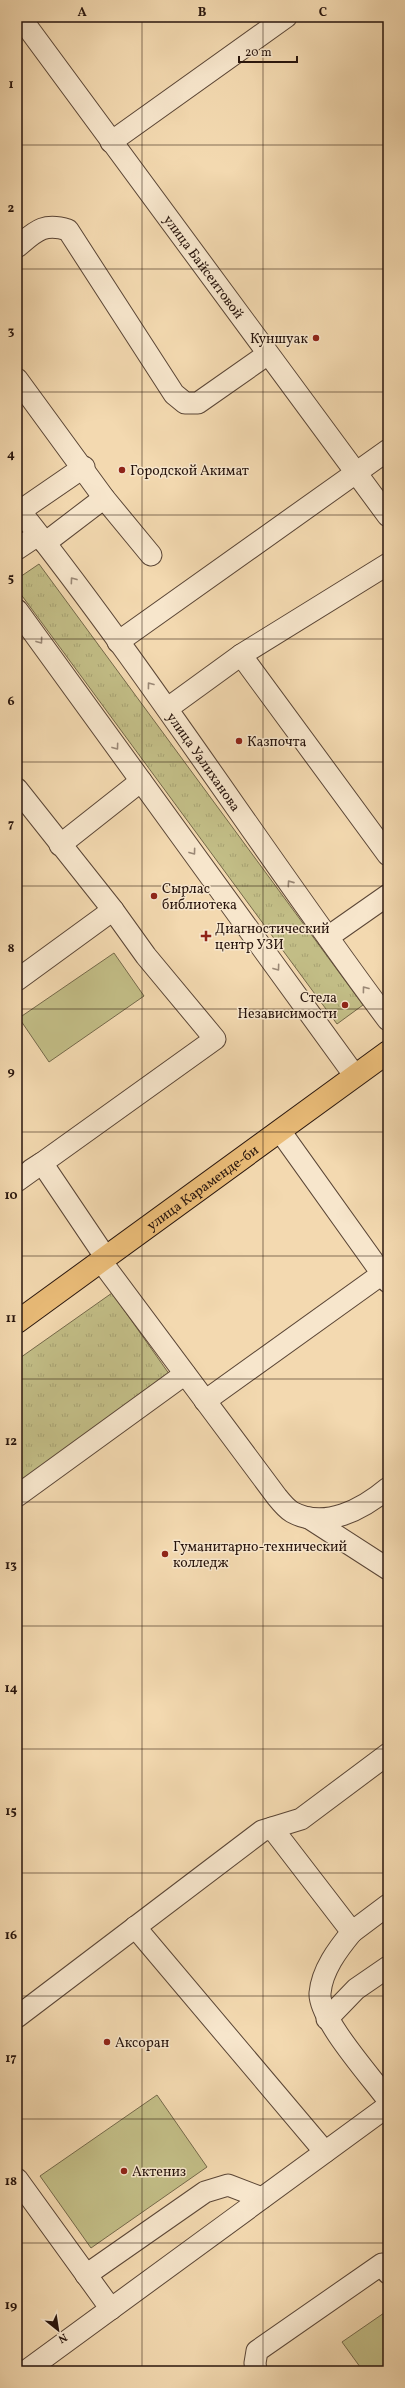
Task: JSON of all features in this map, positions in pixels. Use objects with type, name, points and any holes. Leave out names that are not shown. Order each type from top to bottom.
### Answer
[{"type":"main road","name":"улица Караменде-би","points":[[17,1322],[388,1052]]},
{"type":"street","name":"улица Байсеитовой","points":[[20,17],[388,516]]},
{"type":"street","points":[[111,142],[286,17]]},
{"type":"street","points":[[17,247],[38,230],[54,225],[68,230],[174,394],[185,403],[198,403],[268,354]]},
{"type":"street","points":[[17,379],[84,467],[104,498],[151,555]]},
{"type":"street","points":[[118,642],[388,450]]},
{"type":"street","points":[[19,509],[84,467]]},
{"type":"street","points":[[17,549],[42,539],[104,498]]},
{"type":"street","name":"улица Уалиханова","points":[[19,509],[168,708],[328,938],[388,1020]]},
{"type":"street","points":[[168,708],[242,655],[388,564]]},
{"type":"street","points":[[17,610],[355,1076]]},
{"type":"street","points":[[242,655],[388,855]]},
{"type":"street","points":[[60,845],[141,781]]},
{"type":"street","points":[[17,789],[113,910],[146,956],[215,1039],[17,1180]]},
{"type":"street","points":[[328,938],[388,895]]},
{"type":"street","points":[[17,980],[113,910]]},
{"type":"street","points":[[205,1401],[385,1278],[280,1131]]},
{"type":"street","points":[[42,1162],[103,1260],[185,1374],[277,1497],[292,1512],[310,1518],[388,1569]]},
{"type":"street","points":[[17,1496],[185,1374]]},
{"type":"street","points":[[310,1518],[340,1517],[372,1502],[388,1488]]},
{"type":"street","points":[[17,2017],[262,1831],[301,1819],[388,1754]]},
{"type":"street","points":[[272,1828],[352,1932]]},
{"type":"street","points":[[388,1905],[352,1932],[341,1945],[325,1974],[320,1994],[327,2019],[388,2100]]},
{"type":"street","points":[[135,1927],[325,2152]]},
{"type":"street","points":[[327,2019],[356,1989],[388,1967]]},
{"type":"street","points":[[26,2371],[388,2106]]},
{"type":"street","points":[[17,2179],[111,2309]]},
{"type":"street","points":[[86,2274],[205,2192],[228,2185],[262,2198]]},
{"type":"street","points":[[256,2371],[255,2363],[258,2351],[382,2264],[388,2273]]},
{"type":"green space","points":[[39,564],[363,1005],[337,1024],[17,589],[17,579]]},
{"type":"green space","points":[[114,953],[144,996],[49,1062],[19,1018]]},
{"type":"green space","points":[[112,1293],[172,1378],[17,1488],[17,1360]]},
{"type":"green space","name":"Актениз","points":[[157,2095],[207,2167],[91,2248],[40,2176]]},
{"type":"green space","points":[[384,2313],[388,2319],[388,2371],[363,2371],[342,2342]]},
{"type":"place","name":"Куншуак","points":[[316,338]]},
{"type":"place","name":"Городской Акимат","points":[[122,470]]},
{"type":"place","name":"Казпочта","points":[[239,741]]},
{"type":"place","name":"Сырлас библиотека","points":[[154,896]]},
{"type":"place","name":"Диагностический центр УЗИ","points":[[206,936]]},
{"type":"place","name":"Стела Независимости","points":[[345,1005]]},
{"type":"place","name":"Гуманитарно-технический колледж","points":[[165,1554]]},
{"type":"place","name":"Аксоран","points":[[107,2042]]},
{"type":"place","name":"Актениз","points":[[124,2171]]}]
